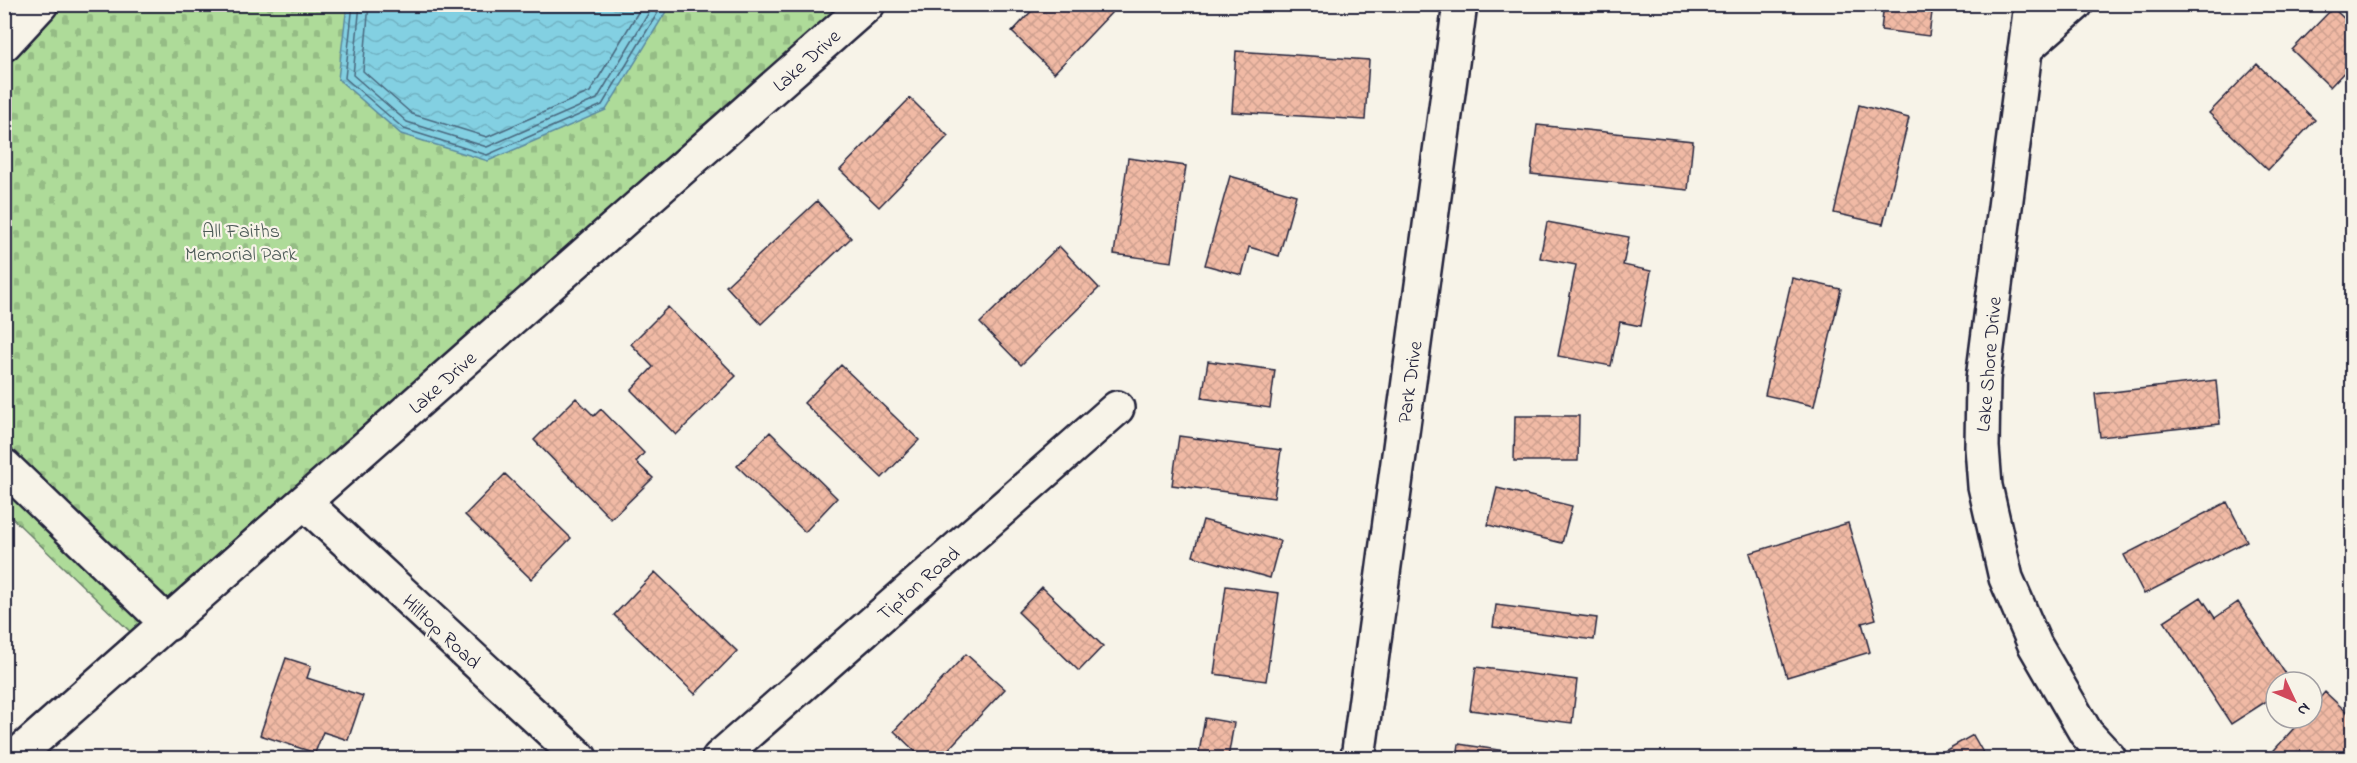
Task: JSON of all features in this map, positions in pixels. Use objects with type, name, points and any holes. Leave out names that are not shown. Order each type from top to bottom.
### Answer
[{"type":"street","points":[[4,44],[41,4]]},
{"type":"street","name":"Lake Drive","points":[[14,759],[868,4]]},
{"type":"street","name":"Park Drive","points":[[1358,759],[1460,4]]},
{"type":"street","name":"Lake Shore Drive","points":[[2031,4],[1983,379],[1982,447],[1985,486],[2006,578],[2035,645],[2086,732],[2109,759]]},
{"type":"street","points":[[2025,49],[2076,4]]},
{"type":"street","name":"Tipton Road","points":[[719,759],[1116,408]]},
{"type":"street","points":[[4,466],[168,624]]},
{"type":"street","name":"Hilltop Road","points":[[305,503],[580,759]]},
{"type":"green space","name":"All Faiths Memorial Park","points":[[4,5],[868,5],[144,645],[5,511]]},
{"type":"water","points":[[347,4],[670,5],[606,110],[488,161],[401,134],[338,79]]},
{"type":"building","points":[[1038,4],[1104,4],[1112,12],[1054,73],[1012,32]]},
{"type":"building","points":[[1884,4],[1933,4],[1929,36],[1881,30]]},
{"type":"building","points":[[2333,8],[2350,24],[2352,21],[2352,64],[2330,87],[2292,50]]},
{"type":"building","points":[[1236,51],[1369,60],[1365,120],[1232,112]]},
{"type":"building","points":[[2257,64],[2315,120],[2268,170],[2209,113]]},
{"type":"building","points":[[910,98],[948,136],[879,207],[840,170]]},
{"type":"building","points":[[1859,105],[1909,118],[1883,224],[1834,213]]},
{"type":"building","points":[[1537,125],[1693,141],[1688,190],[1531,174]]},
{"type":"building","points":[[1128,158],[1186,166],[1172,262],[1114,254]]},
{"type":"building","points":[[1230,176],[1296,195],[1279,256],[1249,247],[1242,275],[1205,265]]},
{"type":"building","points":[[817,201],[851,238],[761,324],[726,286]]},
{"type":"building","points":[[1547,222],[1629,237],[1623,265],[1651,271],[1641,326],[1620,322],[1611,366],[1558,356],[1576,265],[1540,258]]},
{"type":"building","points":[[1059,246],[1099,288],[1021,365],[980,323]]},
{"type":"building","points":[[1792,278],[1841,289],[1814,406],[1765,395]]},
{"type":"building","points":[[668,307],[736,376],[676,435],[631,390],[653,367],[631,344]]},
{"type":"building","points":[[1208,361],[1275,370],[1270,408],[1202,398]]},
{"type":"building","points":[[841,365],[919,440],[882,478],[804,403]]},
{"type":"building","points":[[2216,380],[2220,424],[2100,437],[2095,394]]},
{"type":"building","points":[[576,398],[594,416],[601,409],[644,453],[636,462],[653,478],[611,519],[534,440]]},
{"type":"building","points":[[1515,416],[1579,416],[1578,461],[1514,461]]},
{"type":"building","points":[[770,432],[837,498],[805,532],[737,466]]},
{"type":"building","points":[[1179,436],[1281,450],[1274,498],[1172,485]]},
{"type":"building","points":[[505,474],[571,538],[531,579],[465,515]]},
{"type":"building","points":[[1497,488],[1572,506],[1562,543],[1488,525]]},
{"type":"building","points":[[2227,502],[2247,541],[2144,594],[2124,555]]},
{"type":"building","points":[[1203,520],[1280,541],[1270,578],[1193,556]]},
{"type":"building","points":[[1848,523],[1876,619],[1862,623],[1870,652],[1787,677],[1750,553]]},
{"type":"building","points":[[655,572],[737,651],[695,694],[614,615]]},
{"type":"building","points":[[1226,586],[1279,593],[1266,681],[1214,674]]},
{"type":"building","points":[[1042,587],[1103,646],[1079,671],[1018,612]]},
{"type":"building","points":[[2201,597],[2215,618],[2238,602],[2283,670],[2264,670],[2264,703],[2231,724],[2164,621]]},
{"type":"building","points":[[1496,605],[1597,618],[1594,640],[1493,627]]},
{"type":"building","points":[[966,654],[1005,689],[940,758],[922,758],[894,731]]},
{"type":"building","points":[[286,658],[311,666],[307,678],[363,696],[348,740],[323,732],[315,753],[260,735]]},
{"type":"building","points":[[1476,667],[1577,680],[1572,723],[1470,710]]},
{"type":"building","points":[[2324,693],[2352,717],[2352,758],[2267,758],[2292,730],[2324,730]]},
{"type":"building","points":[[1205,718],[1234,723],[1228,758],[1198,758]]},
{"type":"building","points":[[1973,735],[1986,758],[1932,758]]},
{"type":"building","points":[[1459,744],[1551,758],[1457,758]]}]
